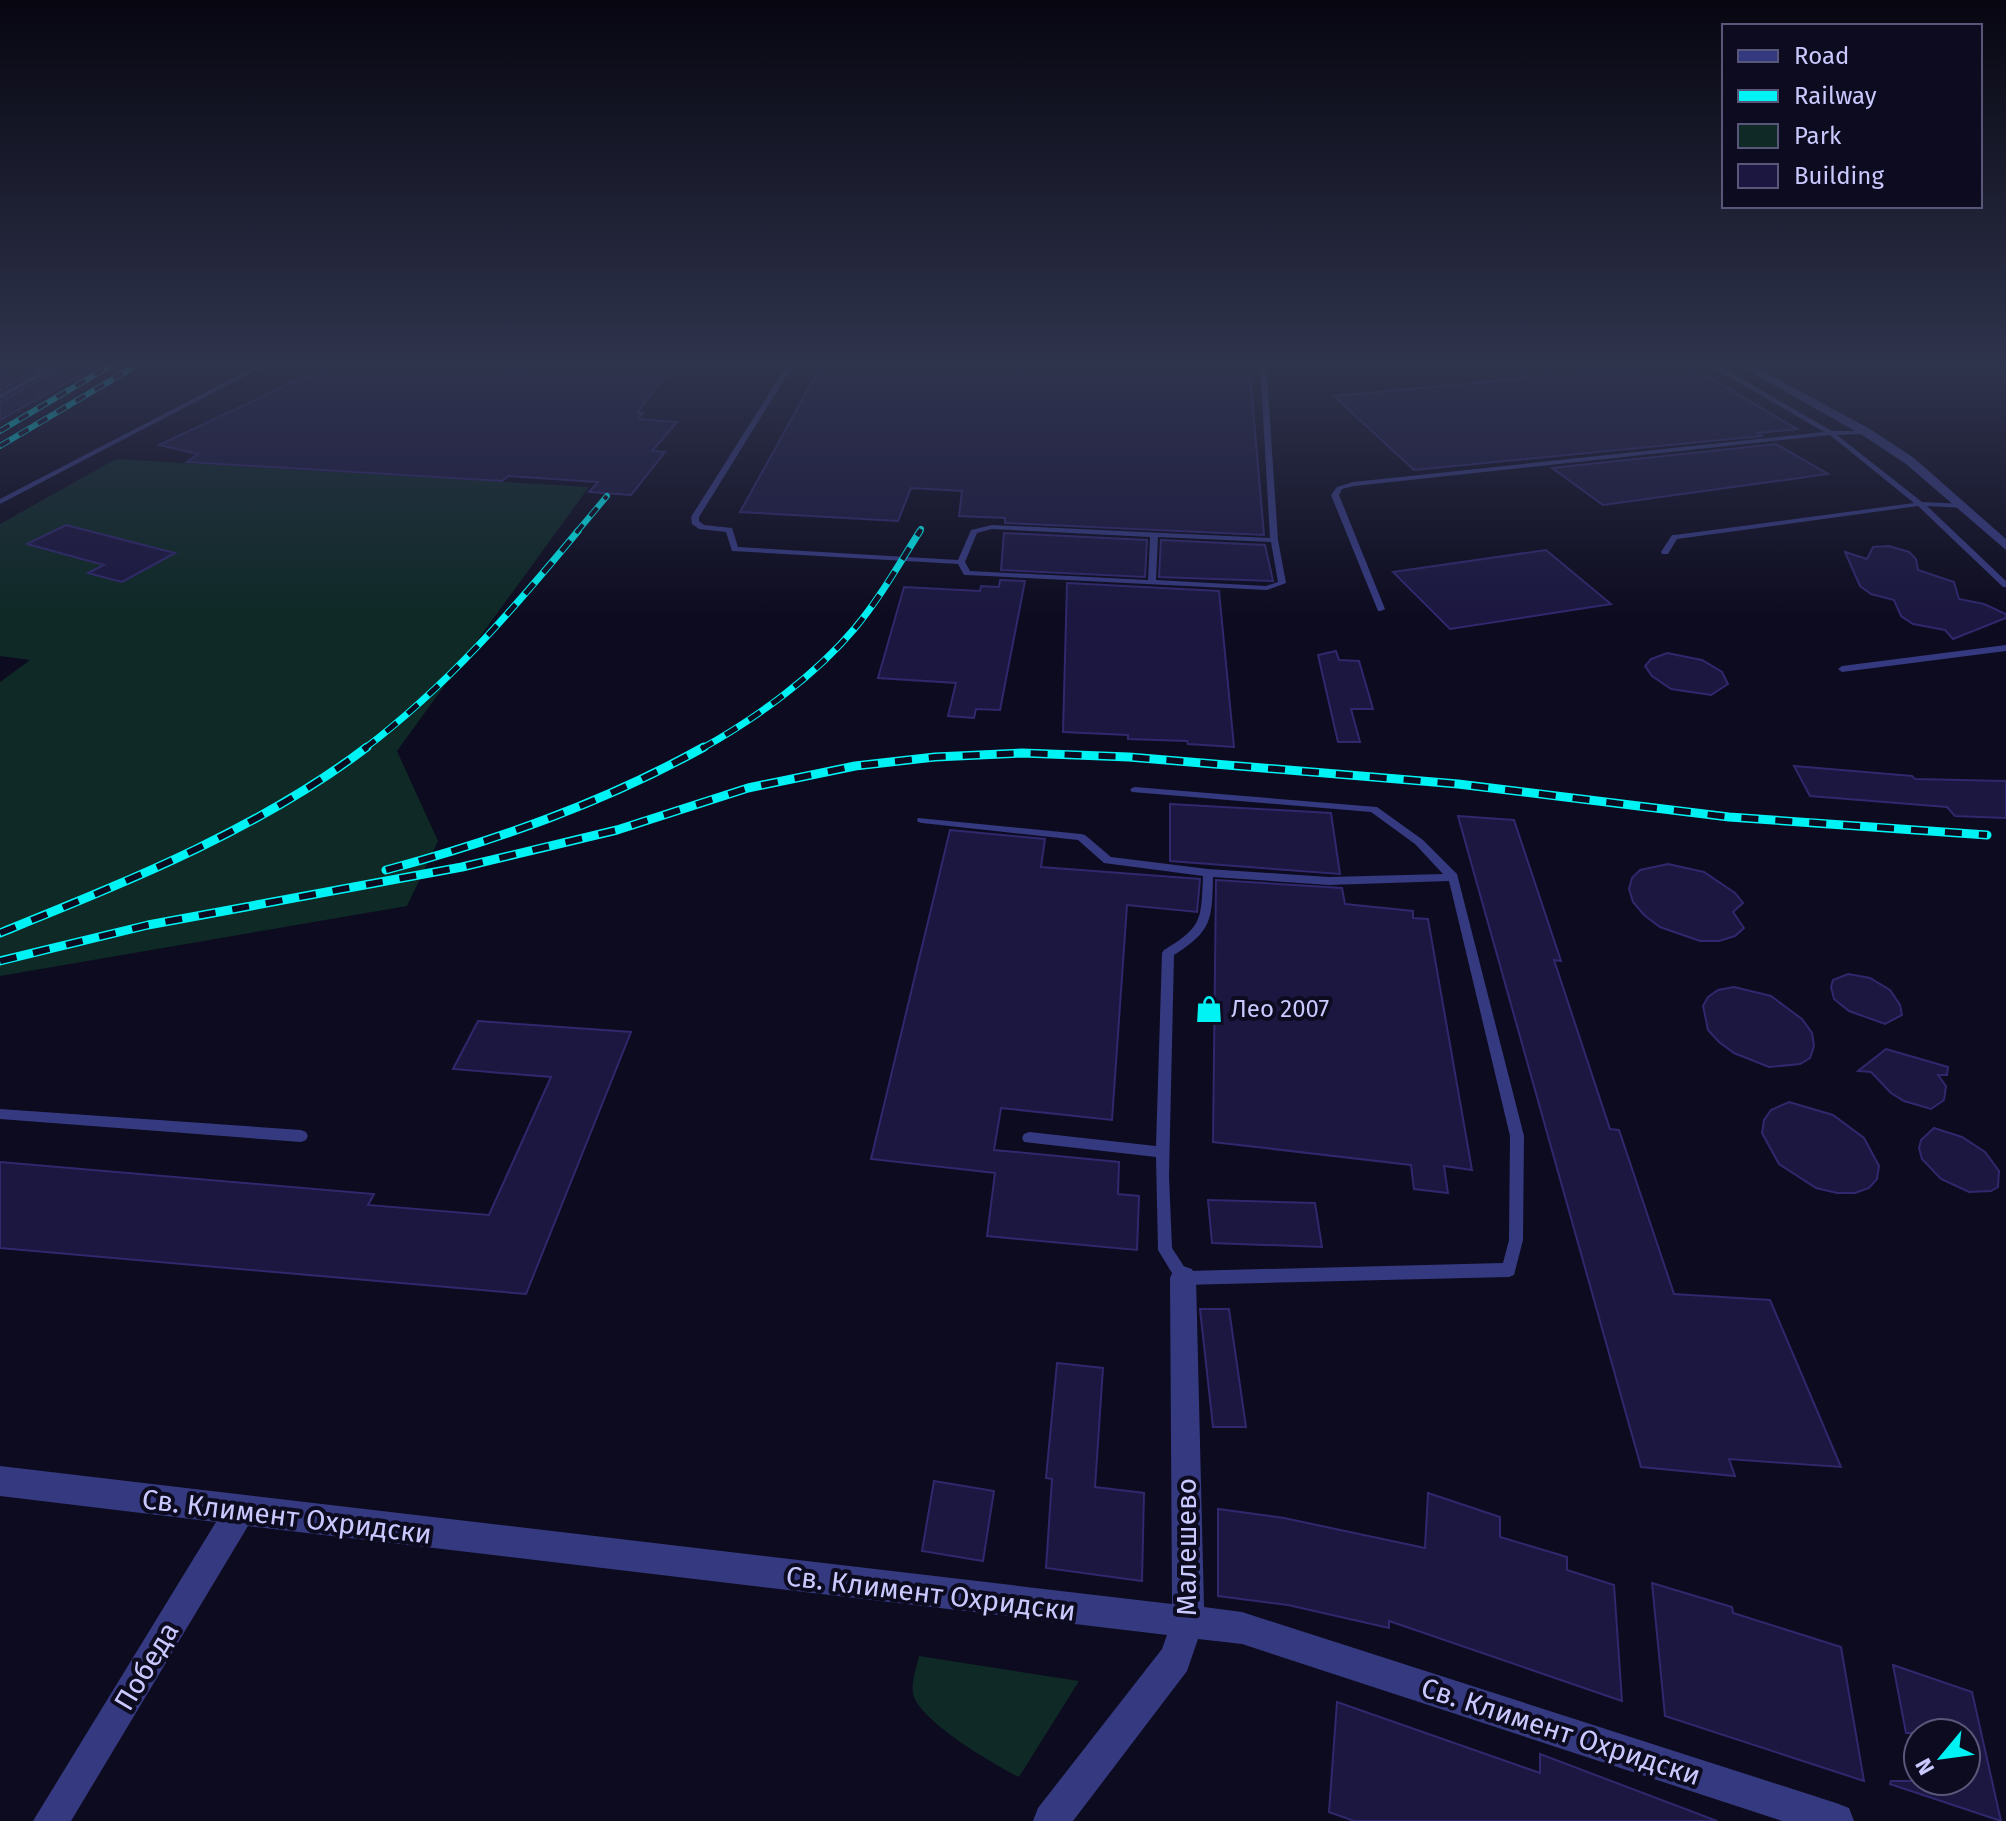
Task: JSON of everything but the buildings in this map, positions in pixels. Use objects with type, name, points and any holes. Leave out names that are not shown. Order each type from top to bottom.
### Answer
[{"type":"street","points":[[1889,447],[1964,506],[2006,546]]},
{"type":"street","name":"Малешево","points":[[1051,1821],[1175,1659],[1188,1623],[1183,1278]]},
{"type":"street","name":"Св. Климент Охридски","points":[[0,1481],[1242,1628],[1836,1821]]},
{"type":"street","name":"Победа","points":[[51,1821],[240,1511]]},
{"type":"lane","points":[[0,502],[106,447]]},
{"type":"lane","points":[[739,447],[695,517],[695,522],[702,527],[729,530],[735,549],[961,562]]},
{"type":"lane","points":[[961,562],[967,573],[1277,587],[1282,583],[1274,540],[1268,447]]},
{"type":"lane","points":[[1381,609],[1335,495],[1339,488],[1700,447]]},
{"type":"lane","points":[[1849,447],[1920,504],[2006,585]]},
{"type":"lane","points":[[1665,552],[1675,537],[1920,504],[1964,506]]},
{"type":"lane","points":[[961,562],[974,532],[992,527],[1274,540]]},
{"type":"lane","points":[[1152,583],[1154,534]]},
{"type":"lane","points":[[1842,669],[2006,648]]},
{"type":"lane","points":[[1135,790],[1373,809],[1419,842],[1453,877],[1517,1136],[1516,1240],[1509,1270],[1183,1278],[1165,1250],[1163,1152],[1168,953],[1196,937],[1206,919],[1208,873]]},
{"type":"lane","points":[[922,820],[1081,837],[1108,860],[1208,873],[1329,881],[1453,877]]},
{"type":"lane","points":[[0,1114],[301,1136]]},
{"type":"lane","points":[[1029,1138],[1163,1152]]},
{"type":"green space","points":[[116,459],[589,487],[397,751],[438,841],[407,906],[0,976],[0,682],[30,660],[0,656],[0,524]]},
{"type":"green space","points":[[919,1656],[1079,1681],[1019,1777],[958,1741],[918,1704],[913,1693],[913,1679]]},
{"type":"railway","points":[[576,533],[607,496]]},
{"type":"railway","points":[[364,749],[451,673],[578,531]]},
{"type":"railway","points":[[701,749],[783,695],[822,663],[873,605],[920,531]]},
{"type":"railway","points":[[0,933],[143,874],[236,829],[325,777],[367,747]]},
{"type":"railway","points":[[386,870],[468,846],[588,803],[704,747]]},
{"type":"railway","points":[[0,961],[148,925],[462,867],[617,830],[748,788],[855,766],[935,757],[1022,753],[1129,757],[1458,784],[1729,817],[1987,835]]},
{"type":"place","name":"Лео 2007","points":[[1209,1009]]}]
